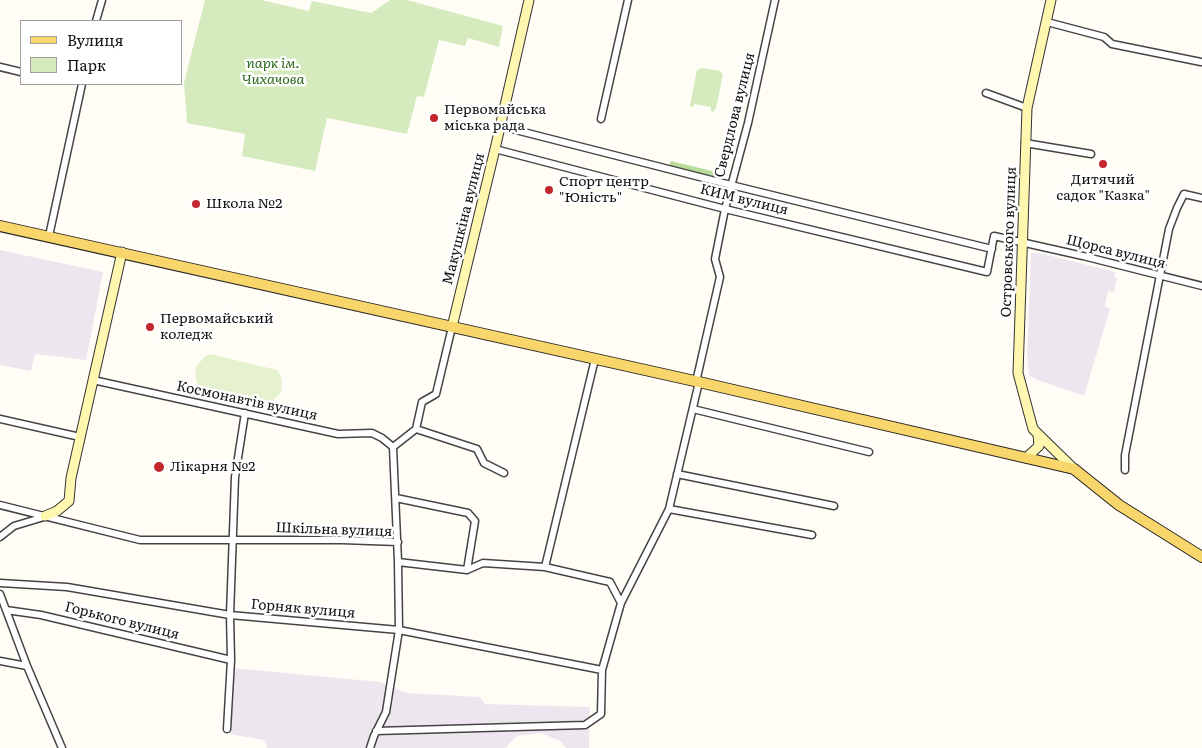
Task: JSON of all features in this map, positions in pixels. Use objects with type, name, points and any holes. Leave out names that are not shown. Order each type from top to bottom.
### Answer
[{"type":"main road","points":[[0,226],[697,382],[1074,469],[1119,505],[1202,557]]},
{"type":"street","points":[[96,20],[102,0]]},
{"type":"street","name":"Макушкіна вулиця","points":[[452,327],[529,0]]},
{"type":"street","points":[[602,119],[628,0]]},
{"type":"street","name":"Свердлова вулиця","points":[[376,731],[585,725],[601,714],[602,670],[621,603],[669,509],[720,277],[715,259],[725,209],[748,123],[775,0]]},
{"type":"street","name":"Островського вулиця","points":[[1051,0],[1027,108],[1018,373],[1032,429],[1074,469]]},
{"type":"street","points":[[1047,22],[1104,37],[1112,44],[1201,62]]},
{"type":"street","points":[[0,67],[20,72]]},
{"type":"street","points":[[49,236],[80,85]]},
{"type":"street","points":[[986,93],[1027,108]]},
{"type":"street","name":"КИМ вулиця","points":[[495,149],[725,209],[987,272],[992,248],[731,185],[500,126]]},
{"type":"street","points":[[1025,143],[1091,154]]},
{"type":"street","points":[[1125,470],[1125,455],[1169,229],[1184,194],[1202,198]]},
{"type":"street","name":"Щорса вулиця","points":[[992,248],[994,236],[1202,286]]},
{"type":"street","points":[[0,537],[14,526],[57,511],[69,501],[71,478],[122,252]]},
{"type":"street","points":[[398,542],[393,447],[416,429],[422,402],[436,394],[452,327]]},
{"type":"street","points":[[545,566],[595,359]]},
{"type":"street","name":"Космонавтів вулиця","points":[[93,380],[338,434],[372,433],[393,447]]},
{"type":"street","points":[[692,409],[869,452]]},
{"type":"street","points":[[227,729],[231,660],[230,615],[235,477],[245,413]]},
{"type":"street","points":[[0,419],[80,437]]},
{"type":"street","points":[[416,429],[477,449],[484,462],[504,473]]},
{"type":"street","points":[[1026,458],[1039,446],[1038,434]]},
{"type":"street","points":[[677,474],[834,506]]},
{"type":"street","points":[[396,498],[468,514],[475,521],[467,570]]},
{"type":"street","name":"Шкільна вулиця","points":[[0,505],[140,540],[342,540],[398,542],[399,630],[386,712],[370,748]]},
{"type":"street","points":[[669,509],[812,535]]},
{"type":"street","points":[[398,562],[467,570],[483,563],[545,566],[610,582],[621,603]]},
{"type":"street","name":"Горняк вулиця","points":[[0,583],[67,587],[230,615],[399,630],[602,670]]},
{"type":"street","points":[[0,594],[27,666],[62,748]]},
{"type":"street","name":"Горького вулиця","points":[[6,610],[41,614],[231,660]]},
{"type":"street","points":[[0,661],[27,666]]},
{"type":"shaded area","points":[[0,250],[103,272],[86,360],[35,354],[31,371],[0,365]]},
{"type":"shaded area","points":[[1031,253],[1040,253],[1115,272],[1114,277],[1117,278],[1114,292],[1108,291],[1105,306],[1110,309],[1084,396],[1035,379],[1029,375],[1027,356]]},
{"type":"shaded area","points":[[233,668],[380,682],[407,693],[480,697],[485,704],[590,707],[589,748],[566,748],[560,741],[541,733],[517,736],[505,748],[267,748],[264,740],[229,734]]},
{"type":"green space","name":"парк ім. Чихачова","points":[[205,0],[261,0],[309,11],[312,1],[371,13],[390,0],[407,0],[503,26],[499,47],[468,38],[465,46],[439,40],[424,97],[417,96],[407,134],[327,118],[315,171],[242,156],[245,134],[187,123],[184,82]]},
{"type":"green space","points":[[702,68],[720,71],[723,75],[716,108],[713,112],[711,107],[695,104],[691,107],[690,105],[697,70]]},
{"type":"green space","points":[[671,161],[720,173],[719,178],[669,166]]},
{"type":"green space","points":[[210,354],[277,370],[281,377],[281,392],[270,402],[201,390],[195,375],[196,367],[204,357]]},
{"type":"place","name":"Первомайська міська рада","points":[[434,118]]},
{"type":"place","name":"Дитячий садок \"Казка\"","points":[[1103,164]]},
{"type":"place","name":"Спорт центр \"Юність\"","points":[[549,190]]},
{"type":"place","name":"Школа №2","points":[[196,204]]},
{"type":"place","name":"Первомайський коледж","points":[[150,327]]},
{"type":"place","name":"Лікарня №2","points":[[159,467]]}]
